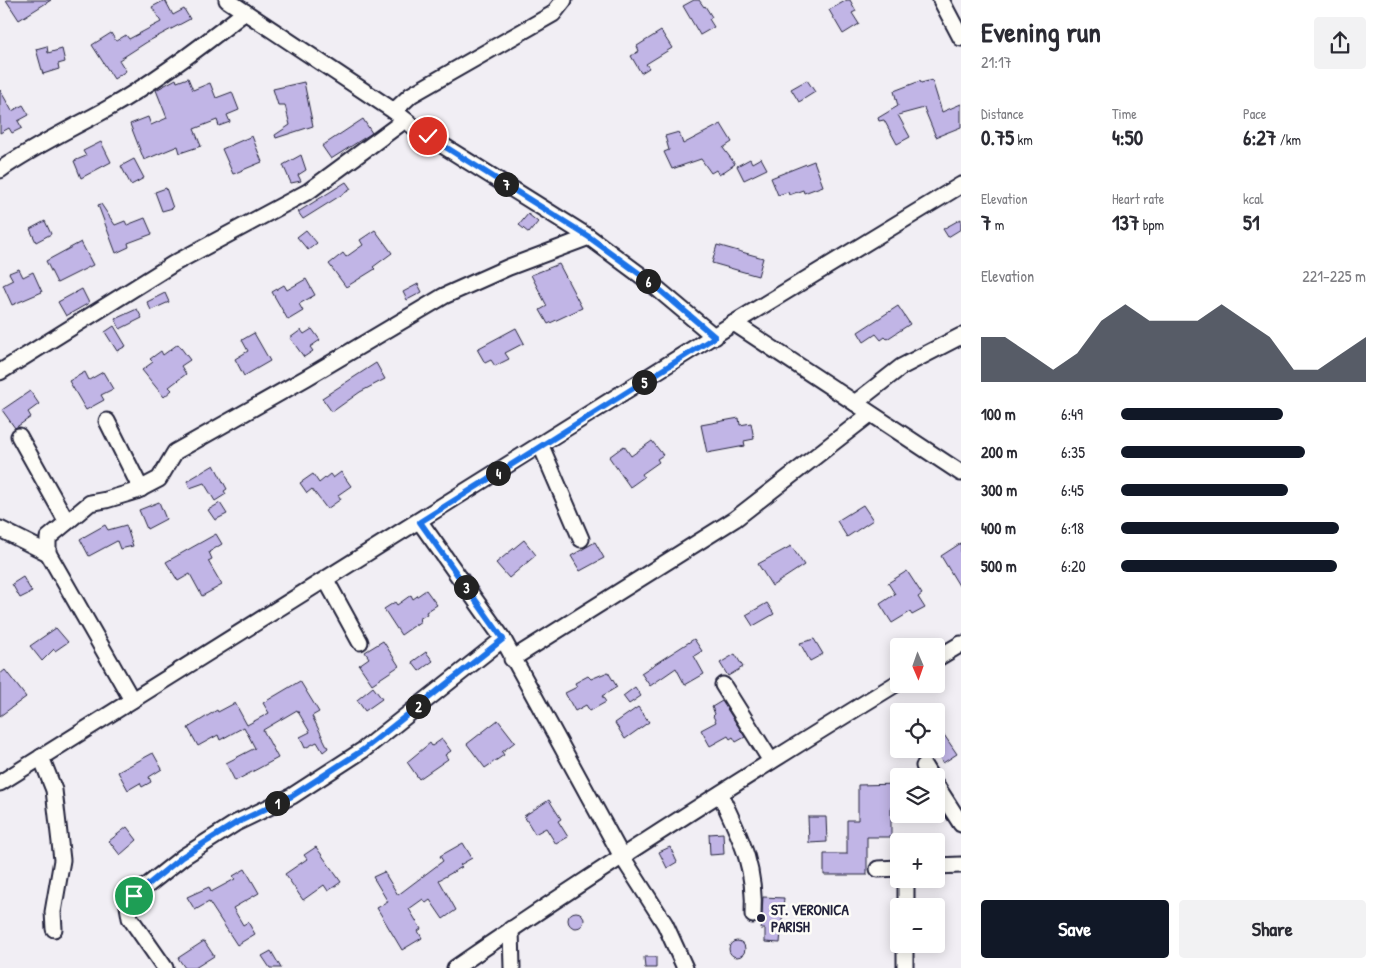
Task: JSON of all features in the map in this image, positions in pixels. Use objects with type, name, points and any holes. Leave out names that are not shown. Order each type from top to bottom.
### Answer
[{"type":"street","points":[[228,0],[400,116],[589,237],[648,280],[715,337]]},
{"type":"street","points":[[0,372],[173,264],[309,191],[400,116],[411,95],[552,14],[564,0]]},
{"type":"street","points":[[941,0],[961,38]]},
{"type":"street","points":[[0,170],[23,154],[108,108],[192,53],[245,12]]},
{"type":"street","points":[[0,783],[420,522],[715,337],[734,323],[961,185]]},
{"type":"street","points":[[132,700],[48,554],[48,538],[90,502],[106,500],[141,489],[159,479],[175,452],[306,378],[444,296],[509,267],[589,237]]},
{"type":"street","points":[[734,323],[961,473]]},
{"type":"street","points":[[855,403],[901,368],[961,336]]},
{"type":"street","points":[[512,659],[735,519],[870,414]]},
{"type":"street","points":[[107,421],[141,489]]},
{"type":"street","points":[[20,436],[67,522]]},
{"type":"street","points":[[541,446],[582,539]]},
{"type":"street","points":[[420,522],[503,639],[512,659],[621,856],[665,924],[685,968]]},
{"type":"street","points":[[0,529],[48,554]]},
{"type":"street","points":[[326,580],[360,642]]},
{"type":"street","points":[[165,968],[130,918],[128,906],[134,896],[182,857],[236,823],[292,796],[363,750],[503,639]]},
{"type":"street","points":[[945,654],[960,647]]},
{"type":"street","points":[[723,684],[771,761]]},
{"type":"street","points":[[455,968],[621,856],[667,829],[771,761],[890,688]]},
{"type":"street","points":[[41,757],[54,790],[62,860],[53,912],[54,929]]},
{"type":"street","points":[[720,794],[751,869],[754,889],[752,915]]},
{"type":"street","points":[[945,799],[961,824]]},
{"type":"street","points":[[945,866],[961,865]]},
{"type":"street","points":[[878,869],[890,868]]},
{"type":"street","points":[[512,929],[512,968]]},
{"type":"street","points":[[905,953],[905,968]]},
{"type":"building","points":[[6,0],[51,0],[19,20]]},
{"type":"building","points":[[165,0],[173,15],[184,9],[190,19],[147,42],[119,60],[126,71],[114,79],[92,45],[111,33],[116,41],[126,35],[129,39],[161,22],[152,7]]},
{"type":"building","points":[[694,0],[699,0],[705,6],[712,17],[709,19],[714,27],[700,35],[683,6]]},
{"type":"building","points":[[850,0],[856,11],[852,13],[859,24],[843,34],[829,10]]},
{"type":"building","points":[[661,31],[672,48],[646,64],[649,68],[641,73],[631,56],[639,51],[637,46]]},
{"type":"building","points":[[47,46],[48,53],[62,49],[65,62],[58,64],[59,69],[43,74],[36,49]]},
{"type":"building","points":[[188,78],[193,90],[210,83],[216,98],[232,92],[239,110],[227,115],[230,122],[219,126],[217,120],[194,129],[201,146],[180,153],[178,146],[144,160],[130,124],[148,117],[151,125],[167,118],[156,90],[176,79],[177,82]]},
{"type":"building","points":[[807,80],[815,92],[799,102],[791,89]]},
{"type":"building","points":[[932,80],[942,112],[961,104],[961,127],[936,137],[924,108],[898,115],[910,137],[897,144],[884,120],[879,121],[878,118],[898,106],[894,91],[920,81],[921,83]]},
{"type":"building","points":[[304,82],[313,126],[276,138],[275,135],[290,125],[285,105],[278,105],[273,89]]},
{"type":"building","points":[[0,90],[12,111],[23,105],[29,115],[18,121],[22,128],[12,133],[9,128],[0,133]]},
{"type":"building","points":[[363,119],[372,133],[331,159],[322,146]]},
{"type":"building","points":[[721,124],[732,142],[723,148],[735,164],[719,175],[716,170],[711,173],[701,159],[672,169],[664,152],[669,150],[665,136],[679,132],[683,144]]},
{"type":"building","points":[[252,136],[262,162],[233,174],[222,149]]},
{"type":"building","points":[[101,142],[111,162],[81,178],[74,161],[86,156],[83,151]]},
{"type":"building","points":[[301,155],[306,170],[298,175],[301,181],[291,183],[283,165]]},
{"type":"building","points":[[761,158],[767,169],[744,180],[737,166],[750,159],[752,163]]},
{"type":"building","points":[[134,159],[144,178],[131,185],[121,166]]},
{"type":"building","points":[[814,161],[823,186],[804,193],[803,190],[789,195],[788,192],[778,195],[771,178]]},
{"type":"building","points":[[346,182],[351,189],[303,219],[298,212]]},
{"type":"building","points":[[166,188],[173,208],[162,211],[155,192]]},
{"type":"building","points":[[101,204],[115,225],[125,221],[127,225],[145,218],[152,234],[128,243],[129,247],[116,253],[98,205]]},
{"type":"building","points":[[528,214],[538,222],[529,233],[519,225]]},
{"type":"building","points":[[961,219],[961,229],[948,237],[943,229]]},
{"type":"building","points":[[45,221],[51,234],[36,242],[30,229]]},
{"type":"building","points":[[306,230],[317,243],[308,250],[297,237]]},
{"type":"building","points":[[375,230],[392,253],[373,267],[375,269],[346,287],[329,264],[343,253],[346,257],[363,245],[360,240]]},
{"type":"building","points":[[81,242],[93,265],[57,283],[46,261]]},
{"type":"building","points":[[717,245],[763,258],[758,276],[712,263]]},
{"type":"building","points":[[559,264],[582,308],[548,324],[540,310],[547,306],[531,275]]},
{"type":"building","points":[[19,269],[23,277],[33,272],[42,292],[12,305],[3,285],[13,280],[9,273]]},
{"type":"building","points":[[306,279],[315,295],[299,304],[303,311],[288,320],[272,292],[284,285],[287,290]]},
{"type":"building","points":[[418,284],[422,292],[407,300],[403,292]]},
{"type":"building","points":[[82,289],[89,303],[66,316],[58,302]]},
{"type":"building","points":[[165,293],[169,302],[151,310],[147,302]]},
{"type":"building","points":[[898,306],[910,324],[887,339],[885,337],[881,340],[876,334],[864,342],[858,332]]},
{"type":"building","points":[[137,309],[142,318],[120,329],[115,319]]},
{"type":"building","points":[[114,326],[126,346],[117,351],[105,332]]},
{"type":"building","points":[[516,328],[524,343],[505,353],[509,359],[495,366],[491,360],[485,363],[477,349]]},
{"type":"building","points":[[312,329],[320,340],[310,347],[313,351],[304,357],[290,338],[301,330],[304,334]]},
{"type":"building","points":[[254,333],[270,361],[244,376],[235,359],[248,351],[242,340]]},
{"type":"building","points":[[178,344],[190,360],[181,366],[186,374],[169,387],[172,390],[164,397],[142,370],[153,362],[150,359],[161,351],[163,355]]},
{"type":"building","points":[[376,363],[385,379],[360,392],[332,412],[322,398]]},
{"type":"building","points":[[85,372],[89,380],[103,372],[113,389],[101,395],[104,400],[86,410],[69,381]]},
{"type":"building","points":[[30,391],[39,404],[28,412],[31,417],[15,428],[2,410]]},
{"type":"building","points":[[739,418],[740,425],[751,423],[754,439],[744,441],[745,446],[707,453],[701,425]]},
{"type":"building","points":[[652,441],[663,455],[657,459],[659,462],[642,474],[644,477],[630,487],[609,457],[624,446],[631,456]]},
{"type":"building","points":[[214,465],[227,489],[224,491],[226,494],[215,501],[204,483],[190,488],[187,481]]},
{"type":"building","points":[[341,472],[351,486],[338,495],[341,499],[327,509],[312,489],[307,493],[300,483],[313,474],[319,483],[330,474],[333,478]]},
{"type":"building","points":[[159,502],[166,519],[147,529],[139,510]]},
{"type":"building","points":[[220,503],[227,514],[215,520],[208,510]]},
{"type":"building","points":[[863,505],[873,520],[847,537],[837,521]]},
{"type":"building","points":[[105,525],[108,530],[126,525],[133,546],[120,549],[117,541],[89,556],[80,539]]},
{"type":"building","points":[[216,534],[222,544],[209,552],[212,559],[208,561],[222,585],[202,596],[190,574],[178,581],[166,562]]},
{"type":"building","points":[[524,540],[536,555],[509,578],[496,563]]},
{"type":"building","points":[[595,542],[604,558],[580,571],[571,556]]},
{"type":"building","points":[[961,543],[961,589],[941,556]]},
{"type":"building","points":[[791,546],[804,565],[772,586],[758,564]]},
{"type":"building","points":[[907,571],[922,594],[918,597],[925,608],[912,615],[910,612],[892,623],[880,604],[895,594],[888,583]]},
{"type":"building","points":[[23,577],[32,592],[20,598],[12,584]]},
{"type":"building","points":[[426,590],[437,605],[419,619],[421,621],[401,635],[384,609],[395,602],[397,605],[411,595],[413,599]]},
{"type":"building","points":[[767,603],[774,614],[753,626],[746,615]]},
{"type":"building","points":[[56,628],[68,642],[55,651],[54,649],[42,661],[30,646]]},
{"type":"building","points":[[694,639],[702,651],[694,656],[704,674],[685,685],[676,668],[650,686],[641,673]]},
{"type":"building","points":[[814,639],[823,654],[810,661],[800,643]]},
{"type":"building","points":[[383,641],[399,666],[372,684],[359,665],[369,658],[365,652]]},
{"type":"building","points":[[426,652],[433,661],[419,671],[412,662]]},
{"type":"building","points":[[735,654],[743,667],[728,676],[720,663]]},
{"type":"building","points":[[5,670],[26,697],[0,716],[0,674]]},
{"type":"building","points":[[608,672],[617,687],[602,696],[606,702],[590,711],[586,705],[575,711],[565,693],[577,687],[575,683],[588,676],[591,679]]},
{"type":"building","points":[[300,681],[319,712],[312,716],[328,748],[323,752],[317,742],[305,748],[300,737],[310,732],[297,710],[263,730],[278,758],[235,781],[226,763],[255,748],[244,727],[220,740],[218,735],[198,746],[188,728],[217,710],[218,712],[235,703],[247,725],[269,713],[263,703]]},
{"type":"building","points":[[373,687],[382,699],[365,711],[357,700]]},
{"type":"building","points":[[635,687],[641,696],[629,704],[623,696]]},
{"type":"building","points":[[722,701],[745,737],[736,742],[733,737],[730,739],[728,736],[710,746],[701,730],[716,722],[712,707]]},
{"type":"building","points":[[638,707],[649,722],[625,739],[615,723]]},
{"type":"building","points":[[498,720],[515,742],[502,752],[504,755],[485,768],[467,744]]},
{"type":"building","points":[[945,736],[957,754],[943,763],[940,758],[945,758]]},
{"type":"building","points":[[442,739],[451,751],[445,755],[448,759],[419,779],[407,762],[430,743],[432,746]]},
{"type":"building","points":[[153,753],[162,769],[149,777],[151,782],[142,787],[140,783],[128,790],[118,772]]},
{"type":"building","points":[[890,784],[890,837],[867,837],[867,875],[824,875],[824,854],[847,854],[847,820],[858,820],[858,785]]},
{"type":"building","points":[[549,800],[561,819],[558,821],[568,837],[556,844],[546,828],[535,834],[524,816]]},
{"type":"building","points":[[808,817],[826,817],[827,842],[809,843]]},
{"type":"building","points":[[127,827],[137,840],[120,855],[109,841]]},
{"type":"building","points":[[723,833],[724,854],[710,855],[709,834]]},
{"type":"building","points":[[463,843],[472,858],[460,865],[462,867],[439,880],[456,910],[443,919],[430,900],[426,903],[423,899],[409,909],[421,929],[418,931],[422,938],[402,950],[377,908],[388,902],[373,877],[384,872],[398,895],[443,861],[440,856]]},
{"type":"building","points":[[316,847],[341,882],[328,891],[324,885],[303,900],[285,874],[307,859],[304,855]]},
{"type":"building","points":[[670,847],[677,862],[667,868],[659,852]]},
{"type":"building","points":[[245,869],[259,893],[233,908],[243,925],[248,922],[255,934],[237,945],[209,902],[195,910],[187,897],[209,887],[211,892],[235,879],[233,876]]},
{"type":"building","points":[[763,897],[784,898],[780,943],[765,942],[765,929],[761,929]]},
{"type":"building","points":[[576,912],[582,914],[584,920],[582,926],[576,928],[570,926],[568,920],[570,914]]},
{"type":"building","points":[[204,941],[214,956],[195,968],[185,968],[178,958]]},
{"type":"building","points":[[737,941],[743,943],[745,949],[743,955],[737,957],[731,955],[729,949],[731,943]]},
{"type":"building","points":[[271,951],[281,968],[270,968],[262,956]]},
{"type":"building","points":[[644,957],[656,957],[656,968],[645,968]]},
{"type":"place","name":"ST. VERONICA PARISH","points":[[761,918]]},
{"type":"route","points":[[134,896],[182,857],[236,823],[292,796],[326,772],[363,750],[503,639],[420,522],[715,337],[648,280],[589,237],[428,136]]}]
